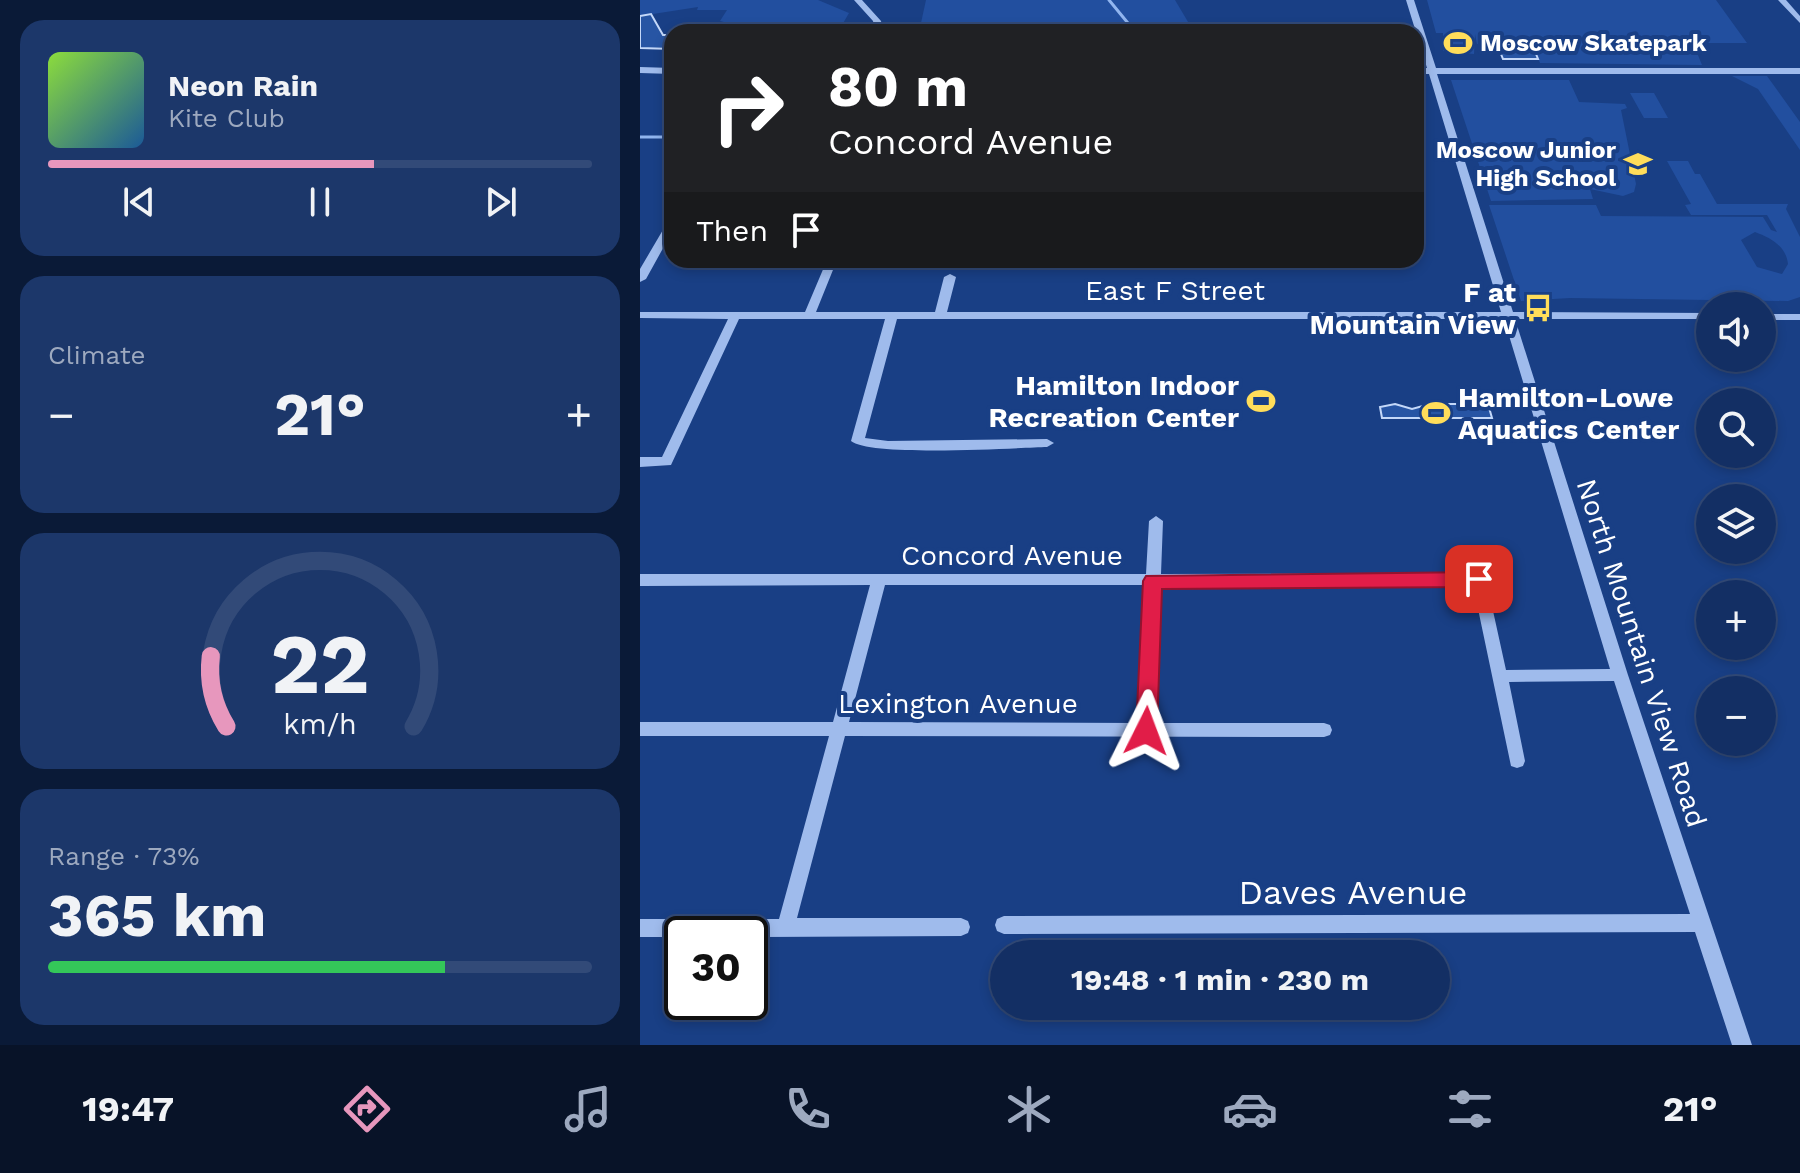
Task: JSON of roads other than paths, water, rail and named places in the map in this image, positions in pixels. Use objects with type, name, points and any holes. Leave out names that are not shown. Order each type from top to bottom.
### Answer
[{"type":"street","points":[[858,0],[878,24]]},
{"type":"street","name":"North Mountain View Road","points":[[1410,0],[1417,24]]},
{"type":"street","points":[[1782,0],[1800,21]]},
{"type":"street","name":"North Mountain View Road","points":[[1424,45],[1620,675],[1742,1045]]},
{"type":"street","points":[[640,70],[664,71]]},
{"type":"street","points":[[1424,71],[1800,71]]},
{"type":"street","points":[[640,279],[664,237]]},
{"type":"street","points":[[809,315],[829,268]]},
{"type":"street","points":[[940,315],[950,277]]},
{"type":"street","name":"East F Street","points":[[640,315],[1696,316]]},
{"type":"street","points":[[640,462],[666,462],[735,315]]},
{"type":"street","points":[[892,315],[857,437],[864,444],[1047,443]]},
{"type":"street","points":[[1776,317],[1800,317]]},
{"type":"street","points":[[1146,731],[1156,521]]},
{"type":"street","name":"Concord Avenue","points":[[640,580],[1479,579],[1499,676]]},
{"type":"street","points":[[786,926],[879,580]]},
{"type":"street","points":[[1517,761],[1499,676],[1620,675]]},
{"type":"street","name":"Lexington Avenue","points":[[640,729],[1324,730]]},
{"type":"street","name":"Daves Avenue","points":[[1004,925],[1703,923]]},
{"type":"street","points":[[640,928],[961,927]]},
{"type":"waterway","points":[[1109,0],[1129,24]]},
{"type":"waterway","points":[[640,137],[664,137]]},
{"type":"place","name":"Moscow Skatepark","points":[[1458,43]]},
{"type":"place","name":"Moscow Junior High School","points":[[1638,164]]},
{"type":"place","name":"F at Mountain View","points":[[1538,308]]},
{"type":"place","name":"Hamilton Indoor Recreation Center","points":[[1261,401]]},
{"type":"place","name":"Hamilton-Lowe Aquatics Center","points":[[1436,413]]}]
